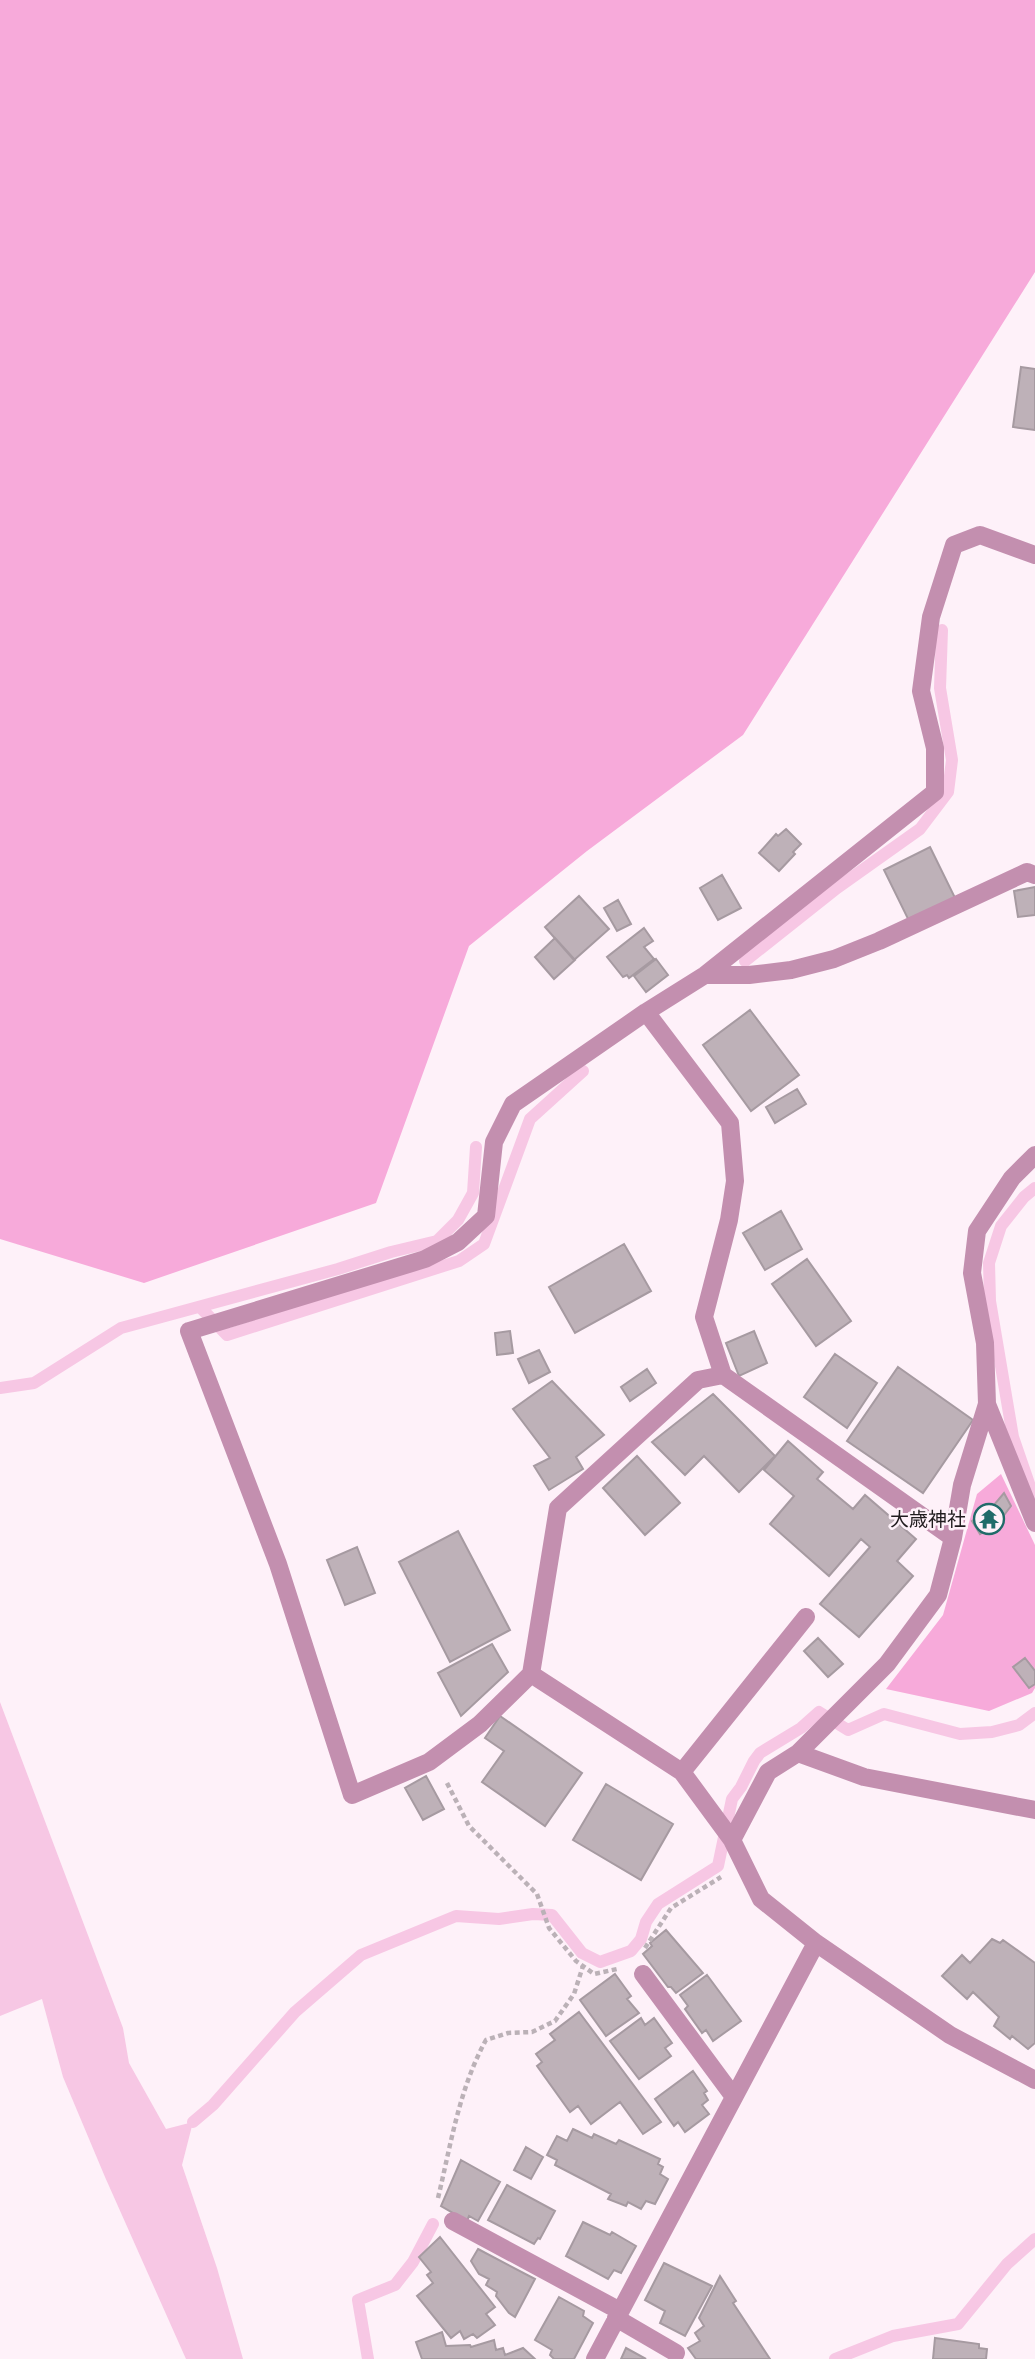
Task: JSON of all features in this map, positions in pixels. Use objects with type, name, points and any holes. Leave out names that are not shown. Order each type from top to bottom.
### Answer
[{"type":"street","points":[[723,1375],[698,1380],[558,1508],[531,1674],[480,1724],[435,1757],[352,1794],[278,1564],[189,1331],[425,1259],[458,1242],[486,1216],[494,1142],[513,1104],[646,1012],[705,975],[935,792],[935,748],[920,691],[931,617],[954,545],[980,535],[1035,555]]},
{"type":"street","points":[[705,975],[749,975],[791,970],[834,959],[1027,872],[1035,875]]},
{"type":"street","points":[[646,1012],[730,1124],[735,1181],[729,1220],[704,1317],[723,1375],[953,1538]]},
{"type":"street","points":[[732,1840],[768,1772],[798,1753],[887,1664],[938,1595],[953,1538],[962,1485],[987,1404],[985,1343],[972,1273],[978,1231],[1013,1178],[1035,1155]]},
{"type":"street","points":[[987,1404],[1035,1522]]},
{"type":"street","points":[[682,1772],[806,1617]]},
{"type":"street","points":[[531,1674],[682,1772],[732,1840],[761,1899],[816,1943],[950,2035],[1035,2080]]},
{"type":"street","points":[[798,1753],[864,1777],[1035,1810]]},
{"type":"street","points":[[594,2359],[816,1943]]},
{"type":"street","points":[[643,1974],[734,2097]]},
{"type":"street","points":[[453,2221],[618,2314],[676,2353]]},
{"type":"path","points":[[435,1757],[470,1826],[537,1894],[549,1928],[576,1961],[594,1974],[622,1967]]},
{"type":"path","points":[[639,1955],[671,1908],[743,1863]]},
{"type":"path","points":[[436,2206],[461,2098],[472,2065],[486,2040],[508,2033],[532,2032],[555,2021],[574,1994],[583,1966]]},
{"type":"shaded area","points":[[0,0],[1035,0],[1035,272],[743,735],[587,851],[469,946],[376,1203],[144,1283],[0,1239]]},
{"type":"shaded area","points":[[1001,1474],[1035,1545],[1035,1688],[1032,1693],[989,1711],[886,1689],[943,1615],[977,1494]]},
{"type":"shaded area","points":[[0,1702],[123,2028],[129,2063],[166,2129],[193,2122],[182,2165],[217,2268],[243,2359],[186,2359],[63,2077],[42,1999],[0,2016]]},
{"type":"building","points":[[1021,367],[1035,369],[1035,430],[1013,427]]},
{"type":"building","points":[[786,829],[801,844],[779,871],[759,853],[776,834],[778,836]]},
{"type":"building","points":[[930,847],[959,906],[913,929],[884,870]]},
{"type":"building","points":[[722,875],[741,908],[718,920],[700,888]]},
{"type":"building","points":[[1035,887],[1035,915],[1018,917],[1014,891]]},
{"type":"building","points":[[579,896],[609,929],[574,960],[545,927]]},
{"type":"building","points":[[618,900],[631,924],[617,931],[604,908]]},
{"type":"building","points":[[644,928],[653,941],[644,947],[654,959],[629,978],[627,975],[623,977],[607,957]]},
{"type":"building","points":[[555,938],[575,960],[554,979],[535,957]]},
{"type":"building","points":[[656,959],[668,975],[646,992],[634,976]]},
{"type":"building","points":[[750,1010],[799,1075],[751,1111],[703,1045]]},
{"type":"building","points":[[797,1089],[806,1104],[775,1123],[766,1107]]},
{"type":"building","points":[[781,1211],[802,1249],[765,1270],[743,1233]]},
{"type":"building","points":[[624,1244],[651,1291],[575,1333],[549,1287]]},
{"type":"building","points":[[807,1259],[851,1321],[816,1346],[772,1284]]},
{"type":"building","points":[[510,1331],[513,1353],[497,1355],[495,1333]]},
{"type":"building","points":[[754,1331],[767,1363],[739,1376],[726,1343]]},
{"type":"building","points":[[539,1350],[550,1372],[529,1383],[518,1359]]},
{"type":"building","points":[[835,1354],[877,1383],[847,1428],[804,1397]]},
{"type":"building","points":[[898,1367],[973,1420],[923,1493],[847,1441]]},
{"type":"building","points":[[647,1369],[656,1383],[630,1401],[621,1387]]},
{"type":"building","points":[[552,1381],[604,1435],[576,1457],[583,1469],[549,1490],[534,1466],[550,1458],[513,1409]]},
{"type":"building","points":[[713,1394],[775,1456],[739,1492],[704,1456],[685,1475],[652,1442]]},
{"type":"building","points":[[788,1441],[823,1472],[817,1479],[853,1509],[865,1495],[916,1539],[897,1561],[913,1576],[859,1637],[820,1604],[870,1547],[861,1539],[829,1576],[770,1524],[794,1496],[764,1470]]},
{"type":"building","points":[[637,1456],[680,1503],[645,1535],[603,1488]]},
{"type":"building","points":[[1004,1493],[1011,1506],[1001,1519],[993,1506]]},
{"type":"building","points":[[990,1509],[998,1522],[980,1534],[972,1521]]},
{"type":"building","points":[[458,1531],[510,1630],[450,1662],[399,1562]]},
{"type":"building","points":[[357,1547],[375,1593],[345,1605],[327,1560]]},
{"type":"building","points":[[818,1638],[843,1664],[828,1677],[804,1651]]},
{"type":"building","points":[[492,1644],[508,1672],[461,1716],[438,1673]]},
{"type":"building","points":[[1025,1658],[1035,1671],[1035,1684],[1029,1688],[1013,1667]]},
{"type":"building","points":[[500,1716],[582,1773],[545,1826],[482,1782],[504,1751],[485,1738]]},
{"type":"building","points":[[426,1776],[444,1809],[423,1820],[405,1788]]},
{"type":"building","points":[[606,1784],[673,1824],[641,1880],[573,1840]]},
{"type":"building","points":[[666,1930],[703,1973],[676,1993],[668,1987],[643,1954],[652,1946],[650,1943]]},
{"type":"building","points":[[992,1939],[1000,1943],[1003,1940],[1035,1963],[1035,2043],[1028,2049],[994,2026],[999,2017],[973,1992],[967,1999],[942,1976],[962,1955],[970,1963]]},
{"type":"building","points":[[615,1974],[631,1996],[627,1999],[639,2013],[606,2036],[580,2000]]},
{"type":"building","points":[[707,1975],[741,2021],[713,2041],[706,2030],[702,2033],[685,2009],[688,2006],[680,1995]]},
{"type":"building","points":[[579,2012],[661,2122],[643,2134],[620,2102],[591,2124],[578,2106],[570,2112],[537,2066],[542,2062],[536,2054],[555,2040],[550,2034]]},
{"type":"building","points":[[641,2018],[645,2025],[654,2018],[672,2043],[665,2048],[671,2056],[639,2079],[610,2041]]},
{"type":"building","points":[[693,2071],[707,2091],[704,2093],[708,2100],[702,2105],[709,2114],[685,2132],[678,2122],[674,2126],[655,2099]]},
{"type":"building","points":[[573,2129],[592,2138],[594,2134],[616,2144],[619,2140],[660,2159],[658,2164],[663,2167],[660,2174],[668,2179],[655,2204],[646,2201],[641,2209],[628,2202],[626,2206],[608,2199],[611,2194],[555,2165],[557,2160],[547,2155],[557,2136],[567,2141]]},
{"type":"building","points":[[526,2147],[543,2157],[531,2179],[514,2170]]},
{"type":"building","points":[[461,2160],[500,2182],[478,2221],[469,2216],[467,2221],[441,2206]]},
{"type":"building","points":[[507,2185],[555,2211],[540,2239],[534,2244],[488,2220]]},
{"type":"building","points":[[583,2222],[610,2235],[612,2232],[636,2246],[621,2273],[614,2270],[608,2279],[566,2256]]},
{"type":"building","points":[[440,2237],[495,2307],[486,2314],[495,2325],[477,2338],[473,2334],[464,2339],[460,2331],[451,2338],[417,2296],[433,2283],[427,2275],[431,2272],[419,2257]]},
{"type":"building","points":[[478,2249],[535,2279],[515,2317],[496,2296],[497,2292],[486,2285],[489,2279],[479,2274],[471,2261]]},
{"type":"building","points":[[664,2263],[712,2286],[685,2336],[660,2323],[665,2311],[645,2300]]},
{"type":"building","points":[[720,2276],[736,2301],[733,2303],[770,2359],[696,2359],[688,2348],[700,2341],[695,2333],[704,2326],[699,2318]]},
{"type":"building","points":[[559,2297],[584,2311],[583,2316],[593,2323],[574,2359],[554,2359],[550,2355],[552,2350],[535,2340]]},
{"type":"building","points":[[442,2332],[446,2346],[471,2347],[494,2340],[496,2350],[503,2348],[505,2355],[523,2348],[535,2359],[422,2359],[416,2342]]},
{"type":"building","points":[[935,2338],[979,2344],[979,2348],[987,2349],[986,2359],[933,2359]]},
{"type":"building","points":[[626,2348],[646,2359],[621,2359]]},
{"type":"waterway","points":[[745,961],[837,888],[920,829],[948,792],[952,760],[940,688],[942,630]]},
{"type":"waterway","points":[[200,1307],[227,1335],[459,1261],[484,1244],[530,1119],[583,1071]]},
{"type":"waterway","points":[[0,1388],[34,1383],[121,1328],[437,1241],[458,1220],[473,1193],[476,1147]]},
{"type":"waterway","points":[[1035,1188],[1024,1197],[1001,1226],[989,1263],[990,1301],[1013,1437],[1035,1501]]},
{"type":"waterway","points":[[193,2122],[213,2105],[295,2012],[361,1955],[456,1916],[499,1919],[533,1914],[552,1915],[582,1953],[600,1962],[631,1951],[641,1939],[646,1922],[658,1904],[718,1866],[732,1799],[760,1753],[801,1728],[819,1712],[848,1730],[884,1714],[960,1734],[992,1732],[1019,1725],[1035,1713]]},
{"type":"waterway","points":[[368,2359],[358,2300],[395,2285],[413,2262],[433,2224]]},
{"type":"waterway","points":[[835,2359],[893,2336],[958,2324],[1007,2264],[1035,2239]]},
{"type":"place","name":"大歳神社","points":[[989,1519]]}]
